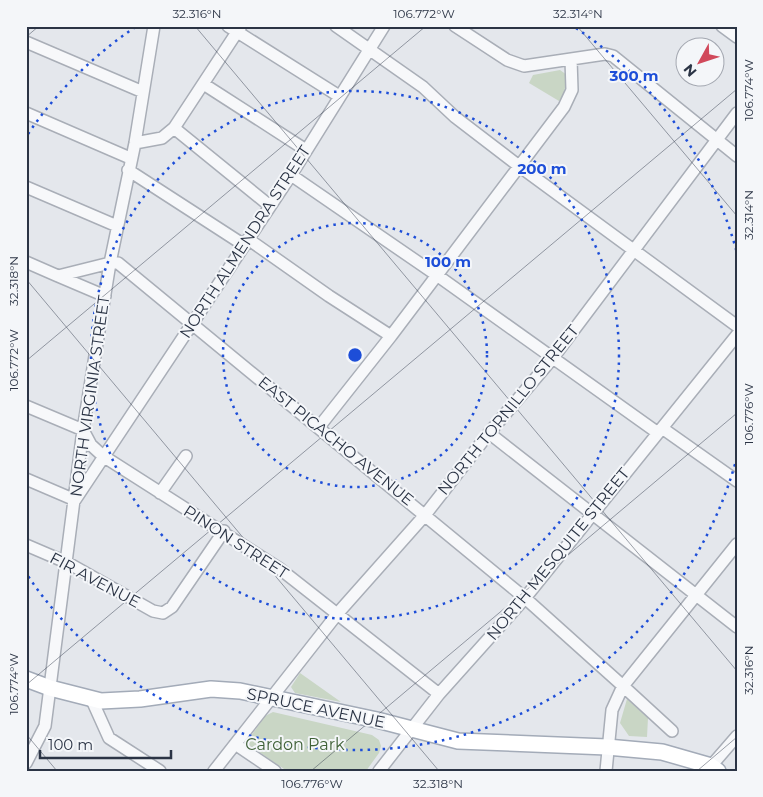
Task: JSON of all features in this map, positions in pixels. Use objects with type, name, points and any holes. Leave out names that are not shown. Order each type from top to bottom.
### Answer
[{"type":"main road","name":"SPRUCE AVENUE","points":[[26,679],[50,688],[100,701],[140,699],[211,689],[240,691],[458,741],[608,747]]},
{"type":"main road","points":[[608,747],[662,752],[714,768]]},
{"type":"street","points":[[336,26],[423,86],[455,117],[519,166],[737,326]]},
{"type":"street","name":"NORTH ALMENDRA STREET","points":[[75,500],[291,175],[384,26]]},
{"type":"street","points":[[455,26],[517,65],[530,67],[605,54],[613,56],[737,156]]},
{"type":"street","points":[[722,26],[737,37]]},
{"type":"street","name":"NORTH VIRGINIA STREET","points":[[27,760],[45,726],[68,563],[83,430],[110,263],[130,158],[135,143],[152,27]]},
{"type":"street","points":[[135,143],[162,138],[174,128],[205,85],[235,28],[339,96]]},
{"type":"street","points":[[26,42],[143,92]]},
{"type":"street","points":[[319,427],[438,276],[569,98],[573,68],[571,59]]},
{"type":"street","points":[[205,85],[306,150]]},
{"type":"street","points":[[26,113],[130,158]]},
{"type":"street","name":"NORTH TORNILLO STREET","points":[[214,771],[338,613],[425,515],[489,433],[552,359],[737,113]]},
{"type":"street","points":[[174,128],[270,206]]},
{"type":"street","points":[[128,170],[246,242],[391,336]]},
{"type":"street","points":[[291,175],[438,276],[552,359],[737,481]]},
{"type":"street","points":[[26,187],[117,226]]},
{"type":"street","points":[[26,262],[105,296]]},
{"type":"street","points":[[58,276],[110,263]]},
{"type":"street","name":"EAST PICACHO AVENUE","points":[[110,263],[118,264],[319,427],[525,598],[672,731]]},
{"type":"street","name":"NORTH MESQUITE STREET","points":[[378,771],[439,694],[525,598],[591,513],[737,335]]},
{"type":"street","points":[[26,406],[83,430]]},
{"type":"street","name":"PINON STREET","points":[[83,430],[91,445],[103,456],[280,569],[439,694]]},
{"type":"street","points":[[489,433],[737,627]]},
{"type":"street","points":[[160,493],[186,456]]},
{"type":"street","points":[[26,479],[75,500]]},
{"type":"street","name":"FIR AVENUE","points":[[26,545],[68,563],[153,611],[163,612],[172,607],[224,532]]},
{"type":"street","points":[[606,771],[612,710],[623,686],[737,544]]},
{"type":"street","points":[[91,698],[109,738],[160,771]]},
{"type":"street","points":[[714,768],[737,736]]},
{"type":"street","points":[[235,744],[275,771]]},
{"type":"green space","points":[[560,70],[567,75],[564,94],[559,101],[529,83],[533,75]]},
{"type":"green space","points":[[300,673],[341,702],[295,693],[291,687]]},
{"type":"green space","points":[[627,699],[648,718],[647,737],[629,736],[620,723]]},
{"type":"green space","name":"Cardon Park","points":[[273,712],[372,735],[379,740],[381,746],[379,753],[366,771],[287,771],[246,743],[265,716]]}]
